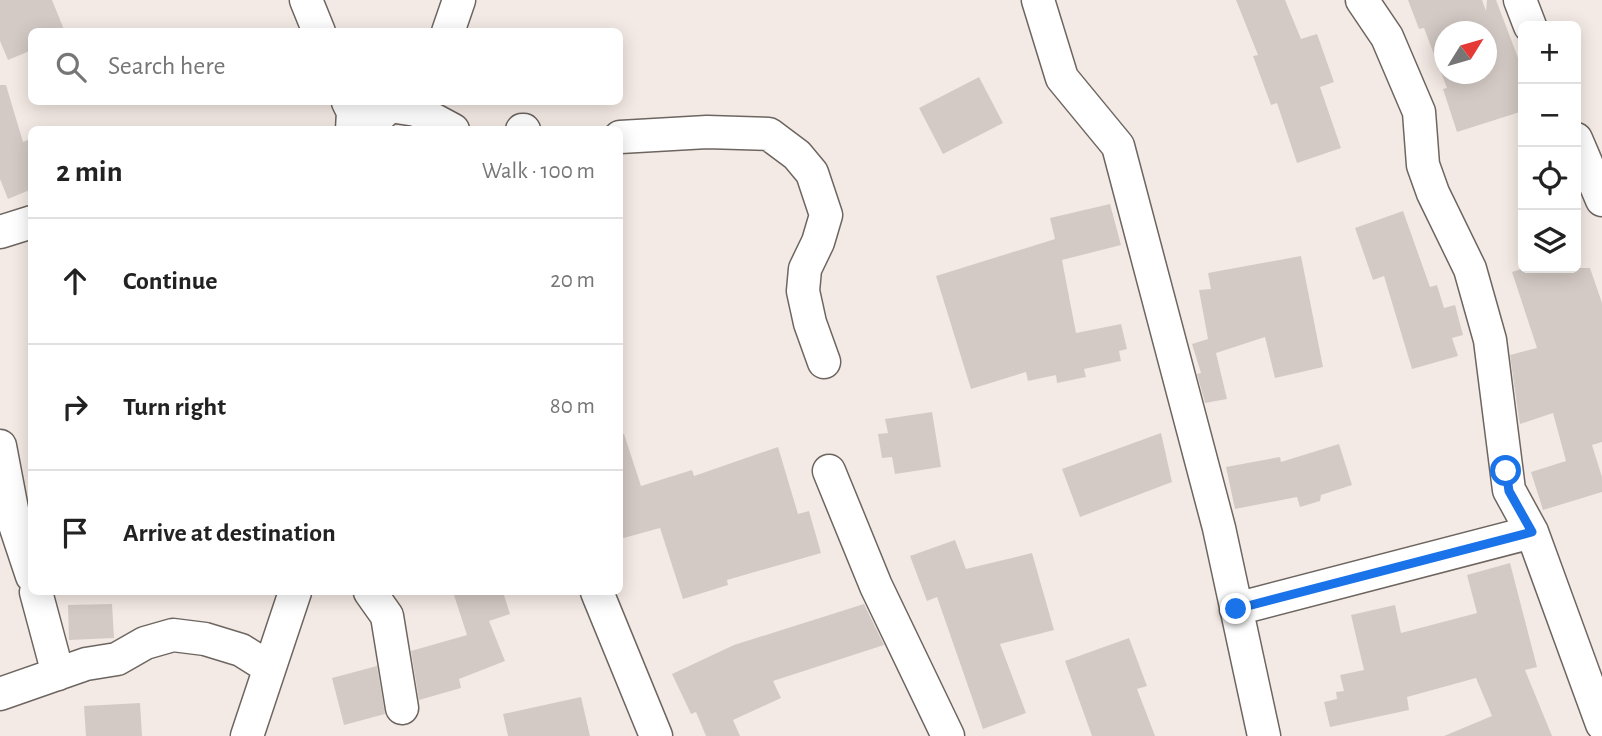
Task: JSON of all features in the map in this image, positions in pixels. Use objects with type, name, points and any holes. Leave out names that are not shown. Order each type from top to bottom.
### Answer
[{"type":"street","points":[[306,0],[317,28]]},
{"type":"street","points":[[449,28],[459,0]]},
{"type":"street","points":[[1038,0],[1062,78],[1118,146],[1219,528],[1264,736]]},
{"type":"street","points":[[1362,0],[1387,37],[1419,112],[1423,164],[1433,193],[1470,269],[1490,340],[1509,491],[1532,532],[1602,724]]},
{"type":"street","points":[[1520,0],[1528,21]]},
{"type":"street","points":[[350,105],[353,112],[352,126]]},
{"type":"street","points":[[368,126],[391,105]]},
{"type":"street","points":[[396,105],[416,110],[446,126]]},
{"type":"street","points":[[623,137],[695,132],[769,134],[797,155],[812,173],[826,215],[818,242],[805,269],[803,290],[810,323],[824,362]]},
{"type":"street","points":[[1579,147],[1602,200]]},
{"type":"street","points":[[0,232],[28,223]]},
{"type":"street","points":[[0,446],[21,494],[15,524],[28,564]]},
{"type":"street","points":[[829,471],[876,586],[948,736]]},
{"type":"street","points":[[1236,609],[1532,532]]},
{"type":"street","points":[[37,595],[58,674]]},
{"type":"street","points":[[247,736],[288,595]]},
{"type":"street","points":[[372,595],[387,616],[402,708]]},
{"type":"street","points":[[598,595],[656,736]]},
{"type":"street","points":[[0,694],[86,664],[117,659],[145,643],[173,635],[205,639],[241,650],[268,667]]},
{"type":"building","points":[[0,0],[52,0],[63,28],[28,28],[28,52],[8,60],[0,41]]},
{"type":"building","points":[[1236,0],[1285,0],[1301,39],[1317,34],[1334,82],[1320,87],[1341,148],[1297,163],[1277,103],[1271,105],[1253,56],[1258,55]]},
{"type":"building","points":[[1408,0],[1482,0],[1486,11],[1487,0],[1496,0],[1518,58],[1518,113],[1457,132],[1443,89],[1447,88],[1445,84],[1497,84],[1497,21],[1434,21],[1434,54],[1424,28],[1419,29]]},
{"type":"building","points":[[979,77],[1003,123],[943,154],[919,108]]},
{"type":"building","points":[[0,85],[6,85],[23,142],[28,140],[28,191],[8,199],[0,179]]},
{"type":"building","points":[[1110,204],[1121,245],[1062,260],[1076,333],[1121,324],[1127,349],[1119,351],[1121,361],[1084,369],[1086,377],[1057,383],[1056,375],[1028,381],[1026,372],[971,389],[936,276],[1055,239],[1050,218]]},
{"type":"building","points":[[1403,211],[1430,287],[1437,285],[1444,308],[1455,305],[1463,335],[1452,338],[1458,356],[1412,369],[1384,276],[1373,280],[1355,228]]},
{"type":"building","points":[[1301,256],[1323,367],[1275,378],[1265,337],[1216,353],[1227,399],[1205,403],[1197,374],[1201,373],[1192,344],[1208,339],[1199,290],[1211,289],[1208,273]]},
{"type":"building","points":[[1581,268],[1590,268],[1602,303],[1602,442],[1592,445],[1602,477],[1602,492],[1543,510],[1531,472],[1566,461],[1553,413],[1520,424],[1510,355],[1537,348],[1512,272],[1581,273]]},
{"type":"building","points":[[932,412],[941,467],[895,474],[892,457],[882,458],[878,434],[888,433],[885,419]]},
{"type":"building","points":[[1161,433],[1172,482],[1080,517],[1062,469]]},
{"type":"building","points":[[623,434],[641,486],[692,470],[694,476],[778,447],[798,514],[809,511],[821,553],[727,580],[728,585],[683,599],[660,528],[623,538]]},
{"type":"building","points":[[1339,444],[1352,485],[1321,495],[1320,501],[1300,507],[1297,497],[1235,509],[1226,467],[1280,457],[1281,462]]},
{"type":"building","points":[[955,540],[966,569],[1032,553],[1054,630],[1000,644],[1026,713],[983,729],[937,597],[927,601],[910,556]]},
{"type":"building","points":[[1510,563],[1537,667],[1525,670],[1552,736],[1444,736],[1492,716],[1476,678],[1407,697],[1409,710],[1330,727],[1324,702],[1337,699],[1336,692],[1344,691],[1340,675],[1364,670],[1351,615],[1395,605],[1401,633],[1477,613],[1467,575]]},
{"type":"building","points":[[454,595],[504,595],[510,614],[489,621],[505,661],[459,679],[461,688],[419,700],[411,651],[467,635]]},
{"type":"building","points":[[112,604],[114,638],[69,640],[68,605]]},
{"type":"building","points":[[864,604],[884,645],[773,681],[781,698],[733,720],[740,736],[706,736],[696,712],[691,714],[672,674],[734,645]]},
{"type":"building","points":[[1129,638],[1147,686],[1137,689],[1155,736],[1092,736],[1065,661]]},
{"type":"building","points":[[377,666],[385,714],[344,725],[332,678]]},
{"type":"building","points":[[581,697],[590,736],[508,736],[503,714]]},
{"type":"building","points":[[140,703],[142,736],[86,736],[84,706]]},
{"type":"route","points":[[1236,609],[1532,532],[1509,491],[1506,471]]}]
